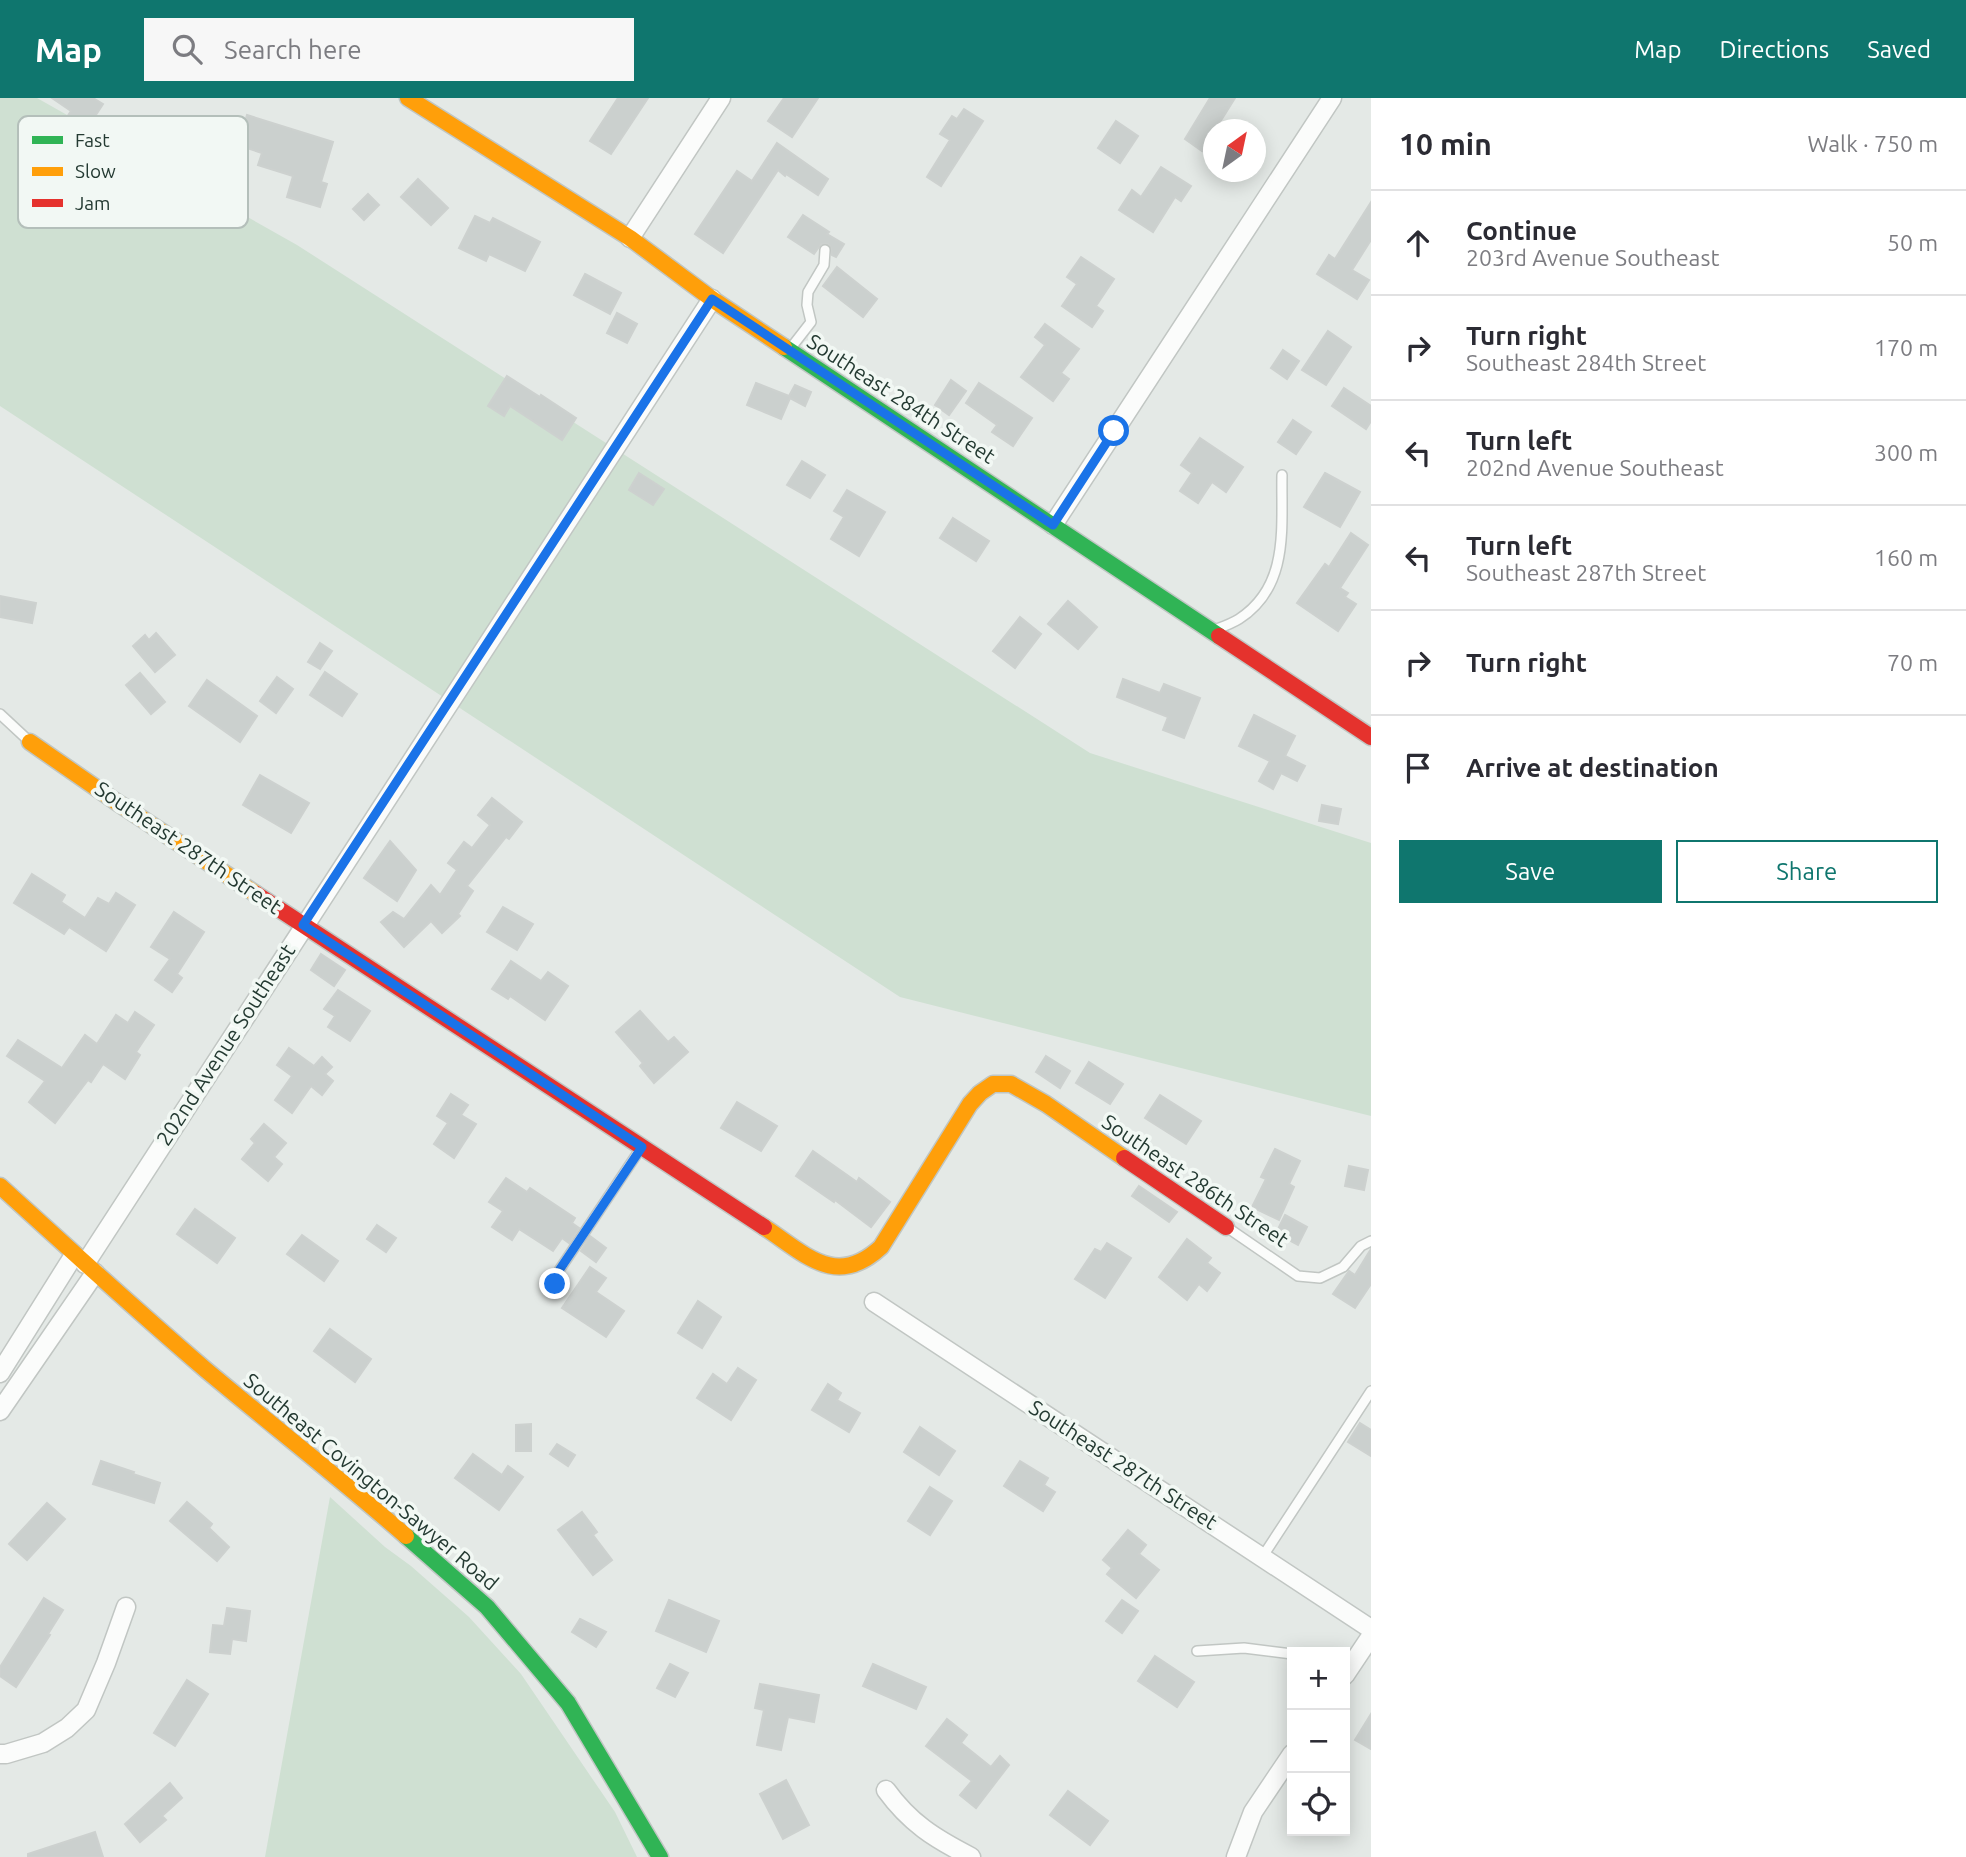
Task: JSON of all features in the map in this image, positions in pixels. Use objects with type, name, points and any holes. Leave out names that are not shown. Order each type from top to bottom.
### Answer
[{"type":"street","name":"Southeast 284th Street","points":[[408,98],[630,238],[712,299],[1371,737]]},
{"type":"street","points":[[630,238],[721,98]]},
{"type":"street","points":[[1053,525],[1332,98]]},
{"type":"street","name":"202nd Avenue Southeast","points":[[0,1411],[85,1264],[712,299]]},
{"type":"street","name":"Southeast 287th Street","points":[[30,742],[303,925],[816,1261],[842,1269]]},
{"type":"street","name":"Southeast 286th Street","points":[[842,1269],[869,1259],[881,1247],[970,1104],[993,1084],[1011,1084],[1046,1104],[1226,1227]]},
{"type":"street","name":"Southeast Covington-Sawyer Road","points":[[0,1186],[207,1370],[344,1482],[487,1608],[541,1668],[568,1703],[660,1857]]},
{"type":"street","name":"202nd Avenue Southeast","points":[[0,1373],[85,1264]]},
{"type":"street","name":"Southeast 287th Street","points":[[874,1302],[1371,1629]]},
{"type":"street","points":[[0,1754],[43,1743],[67,1728],[86,1710],[126,1607]]},
{"type":"street","points":[[1350,1668],[1371,1636]]},
{"type":"street","points":[[1236,1857],[1253,1812],[1287,1761]]},
{"type":"street","points":[[886,1790],[901,1810],[919,1826],[971,1857]]},
{"type":"lane","points":[[789,350],[811,322],[807,305],[808,292],[824,265],[825,250]]},
{"type":"lane","points":[[1212,631],[1239,619],[1269,590],[1281,554],[1282,475]]},
{"type":"lane","points":[[0,714],[30,742]]},
{"type":"lane","points":[[555,1284],[560,1269],[642,1147]]},
{"type":"lane","name":"Southeast 286th Street","points":[[1226,1227],[1298,1276],[1321,1278],[1342,1267],[1361,1246],[1371,1241]]},
{"type":"lane","points":[[1263,1556],[1371,1391]]},
{"type":"lane","points":[[1197,1651],[1244,1648],[1287,1653]]},
{"type":"green space","points":[[0,98],[37,98],[69,116],[18,116],[18,228],[248,228],[248,217],[297,245],[1090,753],[1371,843],[1371,1116],[900,997],[0,406]]},
{"type":"green space","points":[[330,1497],[469,1617],[521,1674],[615,1812],[637,1857],[265,1857]]},
{"type":"building","points":[[52,98],[93,98],[103,104],[95,116],[68,116],[71,111]]},
{"type":"building","points":[[618,98],[648,98],[611,154],[590,141]]},
{"type":"building","points":[[784,98],[818,98],[792,137],[768,121]]},
{"type":"building","points":[[1210,98],[1235,98],[1222,119],[1203,119],[1202,151],[1185,139]]},
{"type":"building","points":[[964,109],[983,121],[941,186],[927,177],[950,140],[940,134],[952,116],[957,119]]},
{"type":"building","points":[[247,116],[333,142],[321,182],[327,184],[320,207],[287,197],[293,176],[258,165],[262,153],[248,148]]},
{"type":"building","points":[[1116,121],[1138,136],[1120,163],[1098,148]]},
{"type":"building","points":[[777,143],[828,179],[818,195],[778,170],[723,253],[695,234],[737,171],[752,181]]},
{"type":"building","points":[[1161,167],[1191,186],[1181,201],[1175,197],[1153,232],[1119,210],[1132,190],[1141,197]]},
{"type":"building","points":[[418,179],[448,208],[431,225],[401,197]]},
{"type":"building","points":[[368,194],[379,205],[364,220],[353,209]]},
{"type":"building","points":[[1371,202],[1371,240],[1352,270],[1369,280],[1357,299],[1317,274],[1329,255],[1335,259]]},
{"type":"building","points":[[803,215],[844,244],[836,257],[832,255],[828,244],[821,244],[814,254],[788,237]]},
{"type":"building","points":[[475,216],[490,223],[493,218],[540,242],[525,271],[489,254],[486,261],[459,248]]},
{"type":"building","points":[[1081,257],[1114,279],[1096,306],[1103,311],[1092,327],[1062,306],[1077,284],[1067,277]]},
{"type":"building","points":[[837,267],[877,299],[863,317],[823,286]]},
{"type":"building","points":[[585,274],[621,293],[610,314],[574,295]]},
{"type":"building","points":[[617,313],[637,324],[627,343],[607,333]]},
{"type":"building","points":[[1045,324],[1079,349],[1061,373],[1069,379],[1053,401],[1021,377],[1045,345],[1035,337]]},
{"type":"building","points":[[1328,331],[1351,347],[1326,385],[1302,370]]},
{"type":"building","points":[[1283,350],[1299,361],[1287,379],[1271,368]]},
{"type":"building","points":[[507,376],[576,418],[562,440],[510,406],[504,416],[488,406]]},
{"type":"building","points":[[951,380],[966,391],[949,415],[935,405]]},
{"type":"building","points":[[756,383],[789,396],[795,385],[811,392],[805,406],[790,398],[781,419],[747,405]]},
{"type":"building","points":[[979,383],[1032,418],[1013,446],[992,432],[997,425],[966,403]]},
{"type":"building","points":[[1344,388],[1371,406],[1371,421],[1366,429],[1332,406]]},
{"type":"building","points":[[1293,420],[1311,432],[1296,454],[1278,442]]},
{"type":"building","points":[[1200,438],[1243,467],[1226,492],[1212,482],[1198,503],[1180,491],[1192,473],[1181,465]]},
{"type":"building","points":[[802,461],[825,475],[810,498],[787,485]]},
{"type":"building","points":[[639,473],[664,489],[653,505],[629,490]]},
{"type":"building","points":[[1325,473],[1360,492],[1340,527],[1304,507]]},
{"type":"building","points":[[847,490],[885,512],[859,556],[831,539],[844,517],[834,511]]},
{"type":"building","points":[[953,518],[989,541],[976,561],[940,538]]},
{"type":"building","points":[[1351,533],[1368,545],[1340,588],[1348,593],[1345,597],[1356,604],[1338,631],[1297,603],[1325,564],[1329,567]]},
{"type":"building","points":[[0,596],[36,603],[32,623],[0,617]]},
{"type":"building","points":[[1068,601],[1097,627],[1078,649],[1048,624]]},
{"type":"building","points":[[1020,617],[1041,634],[1015,668],[993,651]]},
{"type":"building","points":[[156,633],[175,655],[155,672],[133,646],[145,635],[149,640]]},
{"type":"building","points":[[320,643],[332,651],[320,669],[308,662]]},
{"type":"building","points":[[325,672],[357,694],[342,716],[310,695]]},
{"type":"building","points":[[140,673],[165,702],[151,714],[126,685]]},
{"type":"building","points":[[277,677],[293,689],[276,713],[260,701]]},
{"type":"building","points":[[1123,679],[1160,693],[1164,684],[1200,698],[1184,738],[1163,730],[1168,717],[1117,697]]},
{"type":"building","points":[[207,680],[257,716],[240,742],[189,706]]},
{"type":"building","points":[[1254,715],[1295,736],[1285,756],[1305,766],[1297,781],[1281,773],[1273,789],[1259,781],[1270,761],[1239,746]]},
{"type":"building","points":[[260,775],[309,803],[291,833],[243,805]]},
{"type":"building","points":[[492,798],[522,822],[509,839],[506,837],[467,886],[473,891],[458,914],[460,916],[442,933],[431,921],[404,947],[381,922],[393,912],[404,919],[431,885],[440,895],[457,870],[448,863],[464,842],[472,848],[490,825],[478,815]]},
{"type":"building","points":[[1322,805],[1341,809],[1338,824],[1319,821]]},
{"type":"building","points":[[390,841],[416,870],[397,901],[364,878]]},
{"type":"building","points":[[32,874],[65,895],[61,902],[85,918],[98,898],[109,904],[116,893],[135,905],[106,951],[69,927],[64,934],[14,903]]},
{"type":"building","points":[[503,907],[533,924],[517,950],[487,932]]},
{"type":"building","points":[[174,912],[204,932],[177,974],[182,978],[172,992],[155,980],[170,959],[151,947]]},
{"type":"building","points":[[321,954],[345,970],[334,986],[311,970]]},
{"type":"building","points":[[511,961],[541,981],[548,972],[568,986],[545,1020],[510,996],[508,999],[492,989]]},
{"type":"building","points":[[338,990],[370,1011],[350,1041],[328,1027],[335,1016],[324,1009]]},
{"type":"building","points":[[640,1011],[668,1042],[674,1037],[688,1052],[654,1083],[640,1066],[643,1063],[616,1032]]},
{"type":"building","points":[[135,1012],[154,1025],[136,1052],[140,1055],[125,1079],[103,1064],[55,1123],[29,1102],[45,1081],[7,1056],[18,1040],[62,1068],[85,1035],[97,1044],[116,1015],[128,1023]]},
{"type":"building","points":[[289,1048],[314,1066],[322,1057],[332,1067],[325,1074],[333,1081],[322,1095],[311,1086],[292,1113],[275,1100],[292,1076],[277,1065]]},
{"type":"building","points":[[1046,1056],[1070,1071],[1060,1088],[1036,1072]]},
{"type":"building","points":[[1089,1062],[1123,1084],[1110,1104],[1076,1083]]},
{"type":"building","points":[[451,1094],[468,1105],[461,1115],[476,1124],[454,1158],[434,1144],[448,1123],[437,1116]]},
{"type":"building","points":[[1160,1095],[1201,1121],[1186,1144],[1145,1118]]},
{"type":"building","points":[[737,1102],[777,1126],[761,1151],[721,1128]]},
{"type":"building","points":[[264,1124],[286,1143],[274,1157],[282,1164],[268,1181],[242,1159],[255,1143],[251,1139]]},
{"type":"building","points":[[1275,1149],[1300,1161],[1289,1184],[1294,1187],[1279,1220],[1252,1207],[1266,1179],[1261,1177]]},
{"type":"building","points":[[813,1151],[857,1182],[859,1178],[890,1202],[871,1227],[796,1176]]},
{"type":"building","points":[[1349,1166],[1368,1170],[1364,1190],[1345,1186]]},
{"type":"building","points":[[506,1178],[527,1192],[530,1188],[575,1218],[572,1223],[579,1228],[569,1243],[562,1238],[553,1251],[519,1229],[512,1240],[492,1227],[503,1211],[489,1202]]},
{"type":"building","points":[[1139,1186],[1177,1212],[1169,1222],[1132,1196]]},
{"type":"building","points":[[195,1209],[235,1238],[217,1263],[177,1234]]},
{"type":"building","points":[[1285,1215],[1307,1227],[1298,1245],[1276,1233]]},
{"type":"building","points":[[377,1225],[396,1238],[386,1252],[367,1239]]},
{"type":"building","points":[[302,1235],[338,1261],[324,1281],[287,1254]]},
{"type":"building","points":[[590,1236],[606,1248],[596,1262],[581,1251]]},
{"type":"building","points":[[1187,1239],[1211,1258],[1207,1263],[1220,1273],[1207,1291],[1199,1284],[1187,1300],[1159,1277]]},
{"type":"building","points":[[1107,1243],[1131,1258],[1105,1298],[1075,1279],[1095,1249],[1101,1252]]},
{"type":"building","points":[[1371,1249],[1371,1284],[1355,1308],[1333,1294],[1349,1271],[1355,1275]]},
{"type":"building","points":[[590,1267],[606,1278],[596,1292],[624,1311],[606,1337],[562,1308]]},
{"type":"building","points":[[698,1301],[721,1317],[702,1348],[678,1333]]},
{"type":"building","points":[[330,1329],[371,1359],[355,1382],[314,1351]]},
{"type":"building","points":[[738,1368],[756,1380],[731,1420],[697,1398],[713,1374],[727,1384]]},
{"type":"building","points":[[828,1384],[841,1393],[837,1400],[860,1413],[849,1432],[812,1410]]},
{"type":"building","points":[[1360,1423],[1371,1430],[1371,1456],[1348,1442]]},
{"type":"building","points":[[531,1424],[531,1451],[516,1451],[516,1425]]},
{"type":"building","points":[[920,1427],[955,1451],[939,1475],[904,1452]]},
{"type":"building","points":[[557,1444],[575,1455],[568,1466],[550,1454]]},
{"type":"building","points":[[473,1454],[502,1475],[508,1466],[523,1477],[499,1510],[455,1478]]},
{"type":"building","points":[[101,1461],[160,1483],[154,1503],[93,1484]]},
{"type":"building","points":[[1020,1461],[1048,1478],[1044,1485],[1055,1492],[1043,1511],[1004,1486]]},
{"type":"building","points":[[930,1487],[952,1501],[930,1535],[908,1521]]},
{"type":"building","points":[[187,1502],[212,1524],[209,1528],[229,1547],[217,1561],[170,1521]]},
{"type":"building","points":[[47,1503],[65,1519],[27,1560],[9,1544]]},
{"type":"building","points":[[582,1512],[597,1532],[593,1535],[612,1560],[593,1575],[558,1530]]},
{"type":"building","points":[[1128,1530],[1146,1545],[1139,1554],[1159,1570],[1136,1598],[1107,1574],[1112,1568],[1103,1560]]},
{"type":"building","points":[[44,1598],[63,1610],[16,1687],[0,1676],[0,1667]]},
{"type":"building","points":[[669,1600],[719,1621],[706,1652],[656,1631]]},
{"type":"building","points":[[1122,1600],[1138,1611],[1122,1633],[1106,1621]]},
{"type":"building","points":[[227,1608],[250,1611],[246,1641],[232,1639],[230,1654],[210,1652],[213,1625],[224,1626]]},
{"type":"building","points":[[580,1619],[606,1632],[596,1647],[572,1632]]},
{"type":"building","points":[[1155,1656],[1194,1682],[1177,1707],[1138,1681]]},
{"type":"building","points":[[670,1664],[688,1673],[675,1697],[657,1688]]},
{"type":"building","points":[[873,1664],[926,1687],[916,1709],[863,1686]]},
{"type":"building","points":[[187,1680],[208,1694],[175,1746],[154,1733]]},
{"type":"building","points":[[760,1684],[819,1695],[814,1722],[788,1717],[781,1750],[757,1745],[764,1710],[755,1708]]},
{"type":"building","points":[[1371,1714],[1371,1749],[1355,1740]]},
{"type":"building","points":[[947,1719],[967,1735],[961,1743],[991,1767],[1000,1756],[1009,1765],[976,1808],[960,1795],[972,1781],[926,1746]]},
{"type":"building","points":[[786,1780],[809,1825],[783,1839],[760,1794]]},
{"type":"building","points":[[170,1783],[182,1798],[162,1816],[166,1820],[140,1842],[125,1824]]},
{"type":"building","points":[[1068,1791],[1108,1821],[1090,1845],[1050,1815]]},
{"type":"building","points":[[95,1832],[103,1857],[28,1857],[28,1854]]},
{"type":"traffic: fast","points":[[784,347],[1219,636]]},
{"type":"traffic: fast","points":[[406,1536],[487,1607],[568,1703],[660,1857]]},
{"type":"traffic: slow","points":[[408,98],[630,238],[712,299],[784,347]]},
{"type":"traffic: slow","points":[[30,742],[256,894]]},
{"type":"traffic: slow","points":[[764,1227],[821,1263],[850,1265],[865,1259],[881,1247],[970,1104],[993,1084],[1011,1084],[1046,1104],[1124,1158]]},
{"type":"traffic: slow","points":[[0,1186],[206,1370],[406,1536]]},
{"type":"traffic: jam","points":[[1219,636],[1371,737]]},
{"type":"traffic: jam","points":[[256,894],[764,1227]]},
{"type":"traffic: jam","points":[[1124,1158],[1226,1227]]},
{"type":"route","points":[[555,1284],[560,1269],[642,1147],[303,925],[712,299],[1053,525],[1114,431]]}]
